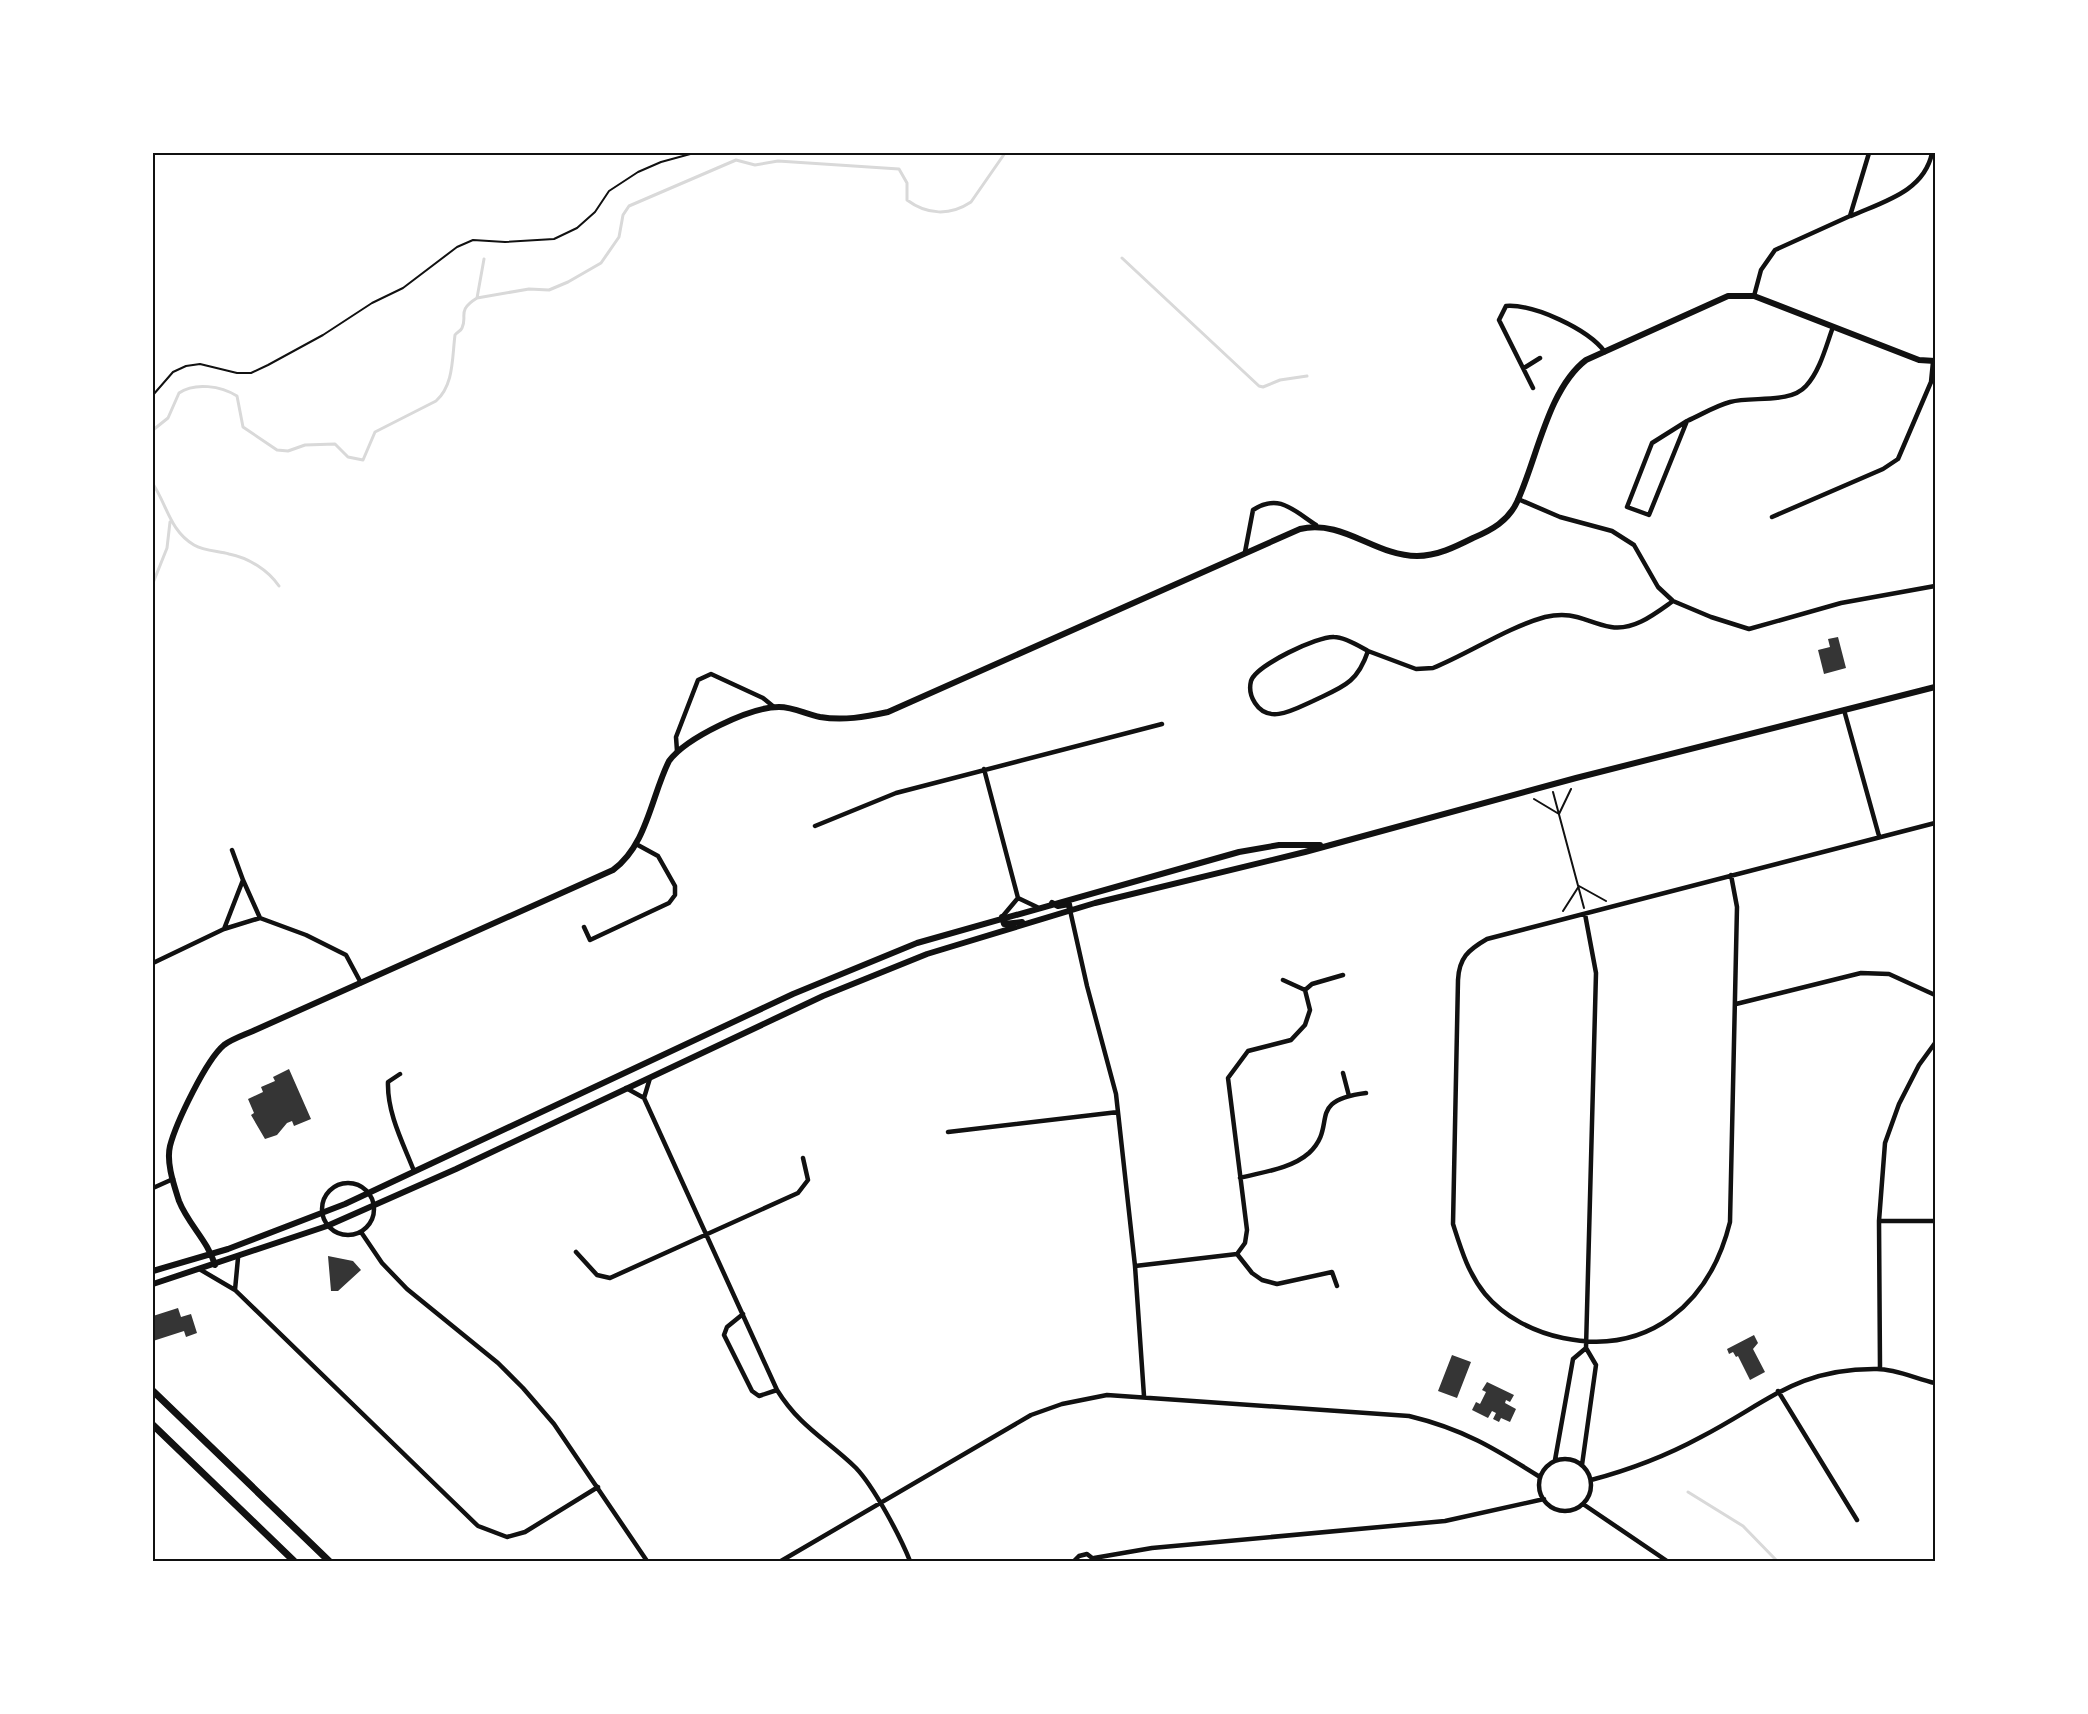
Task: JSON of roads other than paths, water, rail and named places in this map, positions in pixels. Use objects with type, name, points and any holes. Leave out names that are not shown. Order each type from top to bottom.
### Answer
[{"type":"main road","points":[[153,1390],[329,1561]]},
{"type":"main road","points":[[153,1425],[294,1561]]},
{"type":"street","points":[[1850,216],[1869,153]]},
{"type":"street","points":[[1754,296],[1761,270],[1774,250],[1911,188],[1924,174],[1932,153]]},
{"type":"street","points":[[1245,552],[1253,510],[1265,502],[1281,502],[1316,525],[1333,528],[1398,553],[1429,556],[1492,530],[1505,519],[1518,499],[1567,377],[1586,360],[1728,296],[1754,296],[1918,360],[1934,361],[1931,382],[1898,459],[1883,469],[1772,517]]},
{"type":"street","points":[[1533,388],[1499,320],[1506,306],[1522,305],[1587,333],[1605,352]]},
{"type":"street","points":[[1687,421],[1649,515],[1628,507],[1652,443],[1687,421],[1727,403],[1750,398],[1787,397],[1804,389],[1814,376],[1833,327]]},
{"type":"street","points":[[1524,368],[1540,358]]},
{"type":"street","points":[[1518,499],[1560,518],[1612,531],[1634,545],[1658,587],[1674,601],[1749,629],[1841,603],[1935,586]]},
{"type":"street","points":[[216,1265],[212,1254],[180,1203],[173,1179],[170,1147],[204,1068],[217,1053],[238,1038],[613,870],[623,863],[636,844],[664,772],[677,751],[698,736],[750,713],[774,707],[792,708],[834,719],[863,718],[888,712],[1285,534],[1316,525]]},
{"type":"street","points":[[1368,651],[1363,666],[1348,684],[1287,713],[1274,714],[1259,710],[1251,696],[1251,681],[1262,667],[1320,639],[1336,637],[1416,669],[1433,668],[1545,618],[1570,613],[1613,627],[1628,626],[1648,619],[1674,601]]},
{"type":"street","points":[[677,751],[676,737],[698,680],[711,674],[763,698],[774,707]]},
{"type":"street","points":[[153,1284],[238,1258],[327,1226],[374,1206],[824,996],[927,954],[1070,910],[1935,687]]},
{"type":"street","points":[[1844,710],[1879,836]]},
{"type":"street","points":[[814,826],[896,793],[1162,724]]},
{"type":"street","points":[[984,770],[1018,898],[1037,907]]},
{"type":"street","points":[[1731,875],[1737,907],[1736,1004],[1730,1222],[1724,1247],[1700,1292],[1678,1313],[1653,1328],[1628,1337],[1587,1346],[1548,1335],[1501,1310],[1474,1278],[1462,1256],[1453,1224],[1459,964],[1472,947],[1487,939],[1879,836],[1935,823]]},
{"type":"street","points":[[584,927],[590,940],[669,903],[675,895],[675,886],[658,856],[636,844]]},
{"type":"street","points":[[153,1271],[212,1254],[369,1194],[644,1062],[844,972],[917,943],[1037,907],[1239,852],[1279,845],[1329,844]]},
{"type":"street","points":[[232,850],[260,918]]},
{"type":"street","points":[[224,929],[243,880]]},
{"type":"street","points":[[1002,917],[1018,898]]},
{"type":"street","points":[[1053,903],[1058,906],[1069,904],[1087,986],[1116,1094],[1135,1266],[1144,1396]]},
{"type":"street","points":[[1582,1465],[1596,1365],[1587,1346],[1596,973],[1586,914]]},
{"type":"street","points":[[1002,917],[1004,924],[1020,921],[1026,923]]},
{"type":"street","points":[[153,963],[224,929],[260,918],[306,935],[346,955],[361,983]]},
{"type":"street","points":[[1736,1004],[1861,974],[1889,974],[1935,994]]},
{"type":"street","points":[[1305,990],[1312,984],[1343,975]]},
{"type":"street","points":[[1283,980],[1305,990]]},
{"type":"street","points":[[1135,1266],[1237,1254],[1245,1243],[1247,1230],[1228,1078],[1248,1051],[1291,1040],[1301,1031],[1310,1010],[1305,990]]},
{"type":"street","points":[[1880,1369],[1879,1221],[1885,1143],[1899,1104],[1919,1065],[1935,1043]]},
{"type":"street","points":[[644,1062],[651,1076],[644,1098]]},
{"type":"street","points":[[1343,1073],[1349,1096]]},
{"type":"street","points":[[400,1074],[388,1082],[388,1095],[392,1114],[414,1171]]},
{"type":"street","points":[[618,1075],[625,1088],[644,1098],[777,1390],[801,1423],[857,1470],[880,1504],[910,1561]]},
{"type":"street","points":[[1240,1178],[1297,1162],[1310,1152],[1319,1139],[1324,1115],[1330,1104],[1349,1096],[1366,1093]]},
{"type":"street","points":[[948,1132],[1118,1112]]},
{"type":"street","points":[[576,1252],[597,1275],[610,1278],[798,1193],[808,1180],[803,1158]]},
{"type":"street","points":[[153,1188],[173,1179]]},
{"type":"street","points":[[351,1183],[361,1186],[369,1194],[374,1206],[371,1221],[361,1232],[343,1235],[327,1226],[321,1214],[324,1196],[340,1184],[351,1183]]},
{"type":"street","points":[[1879,1221],[1935,1221]]},
{"type":"street","points":[[361,1232],[381,1263],[407,1289],[498,1363],[523,1388],[554,1424],[647,1561]]},
{"type":"street","points":[[1237,1254],[1262,1280],[1277,1284],[1332,1272],[1337,1286]]},
{"type":"street","points":[[235,1290],[238,1258]]},
{"type":"street","points":[[201,1270],[235,1290],[478,1526],[507,1537],[525,1532],[598,1487]]},
{"type":"street","points":[[742,1314],[727,1327],[724,1335],[752,1391],[759,1396],[777,1390]]},
{"type":"street","points":[[1555,1460],[1573,1359],[1587,1346]]},
{"type":"street","points":[[1591,1480],[1620,1472],[1702,1437],[1778,1391],[1802,1380],[1830,1372],[1880,1369],[1935,1383]]},
{"type":"street","points":[[1778,1391],[1857,1520]]},
{"type":"street","points":[[781,1561],[1031,1415],[1062,1404],[1107,1395],[1409,1416],[1447,1425],[1484,1441],[1540,1477]]},
{"type":"street","points":[[1570,1459],[1582,1465],[1591,1480],[1590,1493],[1583,1504],[1565,1511],[1551,1506],[1544,1499],[1540,1492],[1540,1477],[1547,1466],[1555,1460],[1570,1459]]},
{"type":"street","points":[[1074,1561],[1083,1555],[1095,1559],[1152,1548],[1445,1521],[1544,1499]]},
{"type":"street","points":[[1583,1504],[1667,1561]]},
{"type":"waterway","points":[[153,430],[168,418],[179,393],[200,386],[216,388],[237,396],[243,427],[277,450],[288,451],[305,445],[335,444],[348,457],[363,460],[375,432],[436,401],[442,395],[451,371],[455,335],[464,324],[464,313],[467,306],[477,298],[529,289],[549,290],[601,263],[619,237],[623,215],[629,206],[736,160],[755,165],[778,161],[899,169],[907,183],[907,200],[922,209],[931,211],[955,210],[971,202],[1005,153]]},
{"type":"waterway","points":[[1122,258],[1259,386],[1307,376]]},
{"type":"waterway","points":[[477,298],[484,259]]},
{"type":"waterway","points":[[153,484],[174,525],[186,539],[202,549],[236,556],[251,562],[264,570],[279,586]]},
{"type":"waterway","points":[[153,583],[167,548],[170,522]]},
{"type":"waterway","points":[[1688,1492],[1743,1526],[1777,1561]]}]
